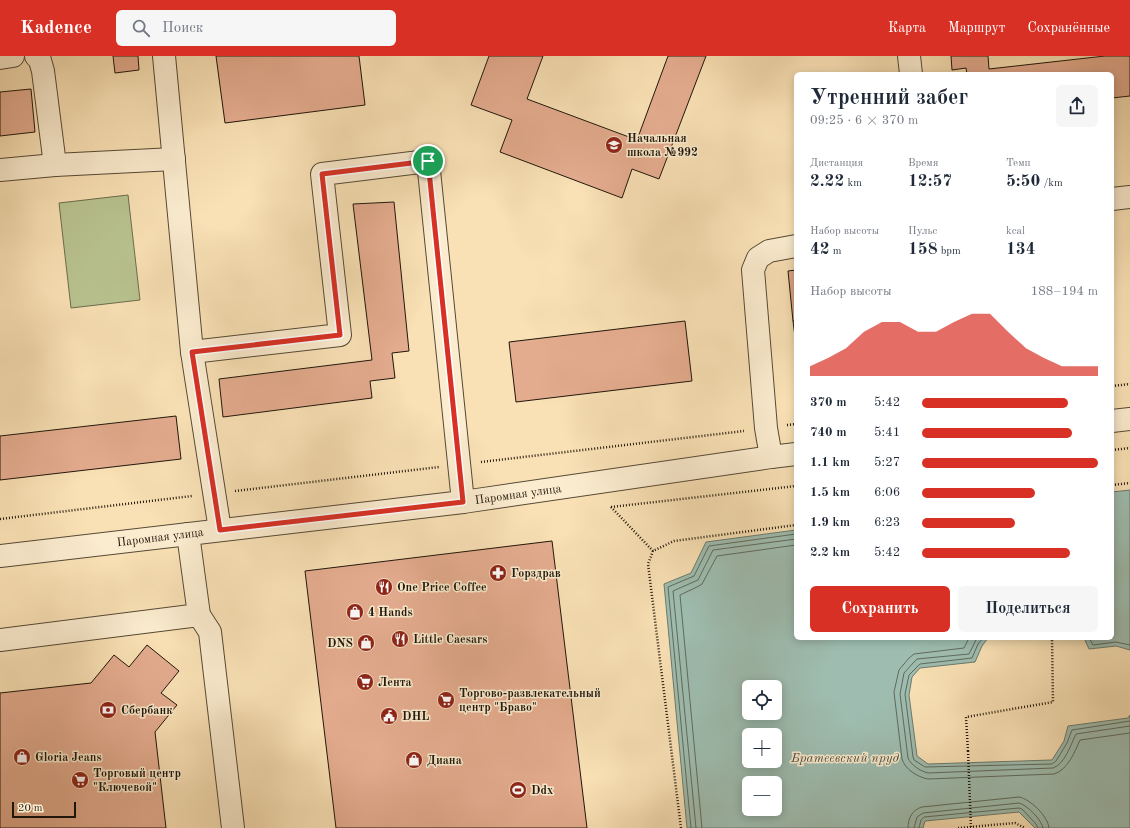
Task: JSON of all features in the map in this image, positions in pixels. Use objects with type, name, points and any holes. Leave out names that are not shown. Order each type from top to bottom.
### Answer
[{"type":"street","points":[[0,58],[13,56]]},
{"type":"street","points":[[36,56],[39,57],[43,71],[55,165]]},
{"type":"street","points":[[164,56],[192,352],[220,530]]},
{"type":"street","points":[[909,56],[912,72]]},
{"type":"street","points":[[0,170],[55,165],[174,159]]},
{"type":"street","points":[[192,352],[340,335],[322,174],[428,161],[463,502]]},
{"type":"street","points":[[1114,199],[1130,197]]},
{"type":"street","points":[[771,457],[766,428],[753,270],[758,258],[769,251],[794,246]]},
{"type":"street","points":[[1114,421],[1130,419]]},
{"type":"street","name":"Паромная улица","points":[[0,556],[463,502],[794,454]]},
{"type":"street","points":[[188,534],[199,615],[210,632],[233,828]]},
{"type":"street","points":[[0,640],[199,615]]},
{"type":"path","points":[[1114,386],[1130,384]]},
{"type":"path","points":[[0,519],[794,424]]},
{"type":"path","points":[[1114,450],[1130,448]]},
{"type":"path","points":[[1114,485],[1130,483]]},
{"type":"path","points":[[653,551],[610,507],[794,486]]},
{"type":"path","points":[[681,828],[648,564],[653,551],[674,541],[794,524]]},
{"type":"path","points":[[971,828],[966,717],[1053,702],[1052,640]]},
{"type":"path","points":[[958,828],[1015,823],[1025,828]]},
{"type":"green space","points":[[128,195],[140,300],[71,308],[59,203]]},
{"type":"water","points":[[1130,490],[1130,650],[1116,646],[1089,649],[1085,640],[1114,640],[1114,492]]},
{"type":"water","name":"Братеевский пруд","points":[[794,530],[794,640],[986,640],[982,646],[975,662],[920,668],[912,677],[909,695],[917,756],[928,764],[1052,760],[1064,741],[1068,726],[1128,718],[1130,715],[1130,828],[1035,828],[1019,812],[925,821],[923,828],[687,828],[664,584],[691,573],[706,542]]},
{"type":"building","points":[[113,56],[138,56],[139,70],[115,73]]},
{"type":"building","points":[[216,56],[359,56],[365,105],[225,123]]},
{"type":"building","points":[[489,56],[543,56],[527,99],[637,140],[668,56],[706,56],[659,179],[632,169],[622,198],[500,152],[512,120],[471,105]]},
{"type":"building","points":[[951,56],[988,56],[989,69],[1105,56],[1130,56],[1130,96],[1114,98],[1114,72],[967,72],[966,68],[952,70]]},
{"type":"building","points":[[31,89],[35,132],[0,136],[0,92]]},
{"type":"building","points":[[394,202],[409,351],[392,353],[395,378],[370,381],[372,398],[223,417],[219,379],[372,360],[353,204]]},
{"type":"building","points":[[794,270],[794,321],[793,321],[788,271]]},
{"type":"building","points":[[685,321],[692,381],[516,402],[509,342]]},
{"type":"building","points":[[176,416],[181,459],[0,480],[0,436]]},
{"type":"building","name":"Торгово-развлекательный центр \"Браво\"","points":[[552,541],[587,828],[336,828],[305,571]]},
{"type":"building","name":"Торговый центр \"Ключевой\"","points":[[147,645],[179,671],[161,693],[177,705],[155,732],[166,828],[0,828],[0,693],[91,683],[114,655],[129,667]]},
{"type":"place","name":"Начальная школа №992","points":[[614,145]]},
{"type":"place","name":"Горздрав","points":[[498,573]]},
{"type":"place","name":"One Price Coffee","points":[[384,587]]},
{"type":"place","name":"4 Hands","points":[[355,612]]},
{"type":"place","name":"Little Caesars","points":[[400,639]]},
{"type":"place","name":"DNS","points":[[366,643]]},
{"type":"place","name":"Лента","points":[[365,682]]},
{"type":"place","name":"Торгово-развлекательный центр \"Браво\"","points":[[446,700]]},
{"type":"place","name":"Сбербанк","points":[[108,710]]},
{"type":"place","name":"DHL","points":[[389,716]]},
{"type":"place","name":"Gloria Jeans","points":[[22,757]]},
{"type":"place","name":"Диана","points":[[414,760]]},
{"type":"place","name":"Торговый центр \"Ключевой\"","points":[[80,780]]},
{"type":"place","name":"Ddx","points":[[518,790]]},
{"type":"route","points":[[428,161],[463,502],[220,530],[192,352],[340,335],[322,174],[428,161]]}]
